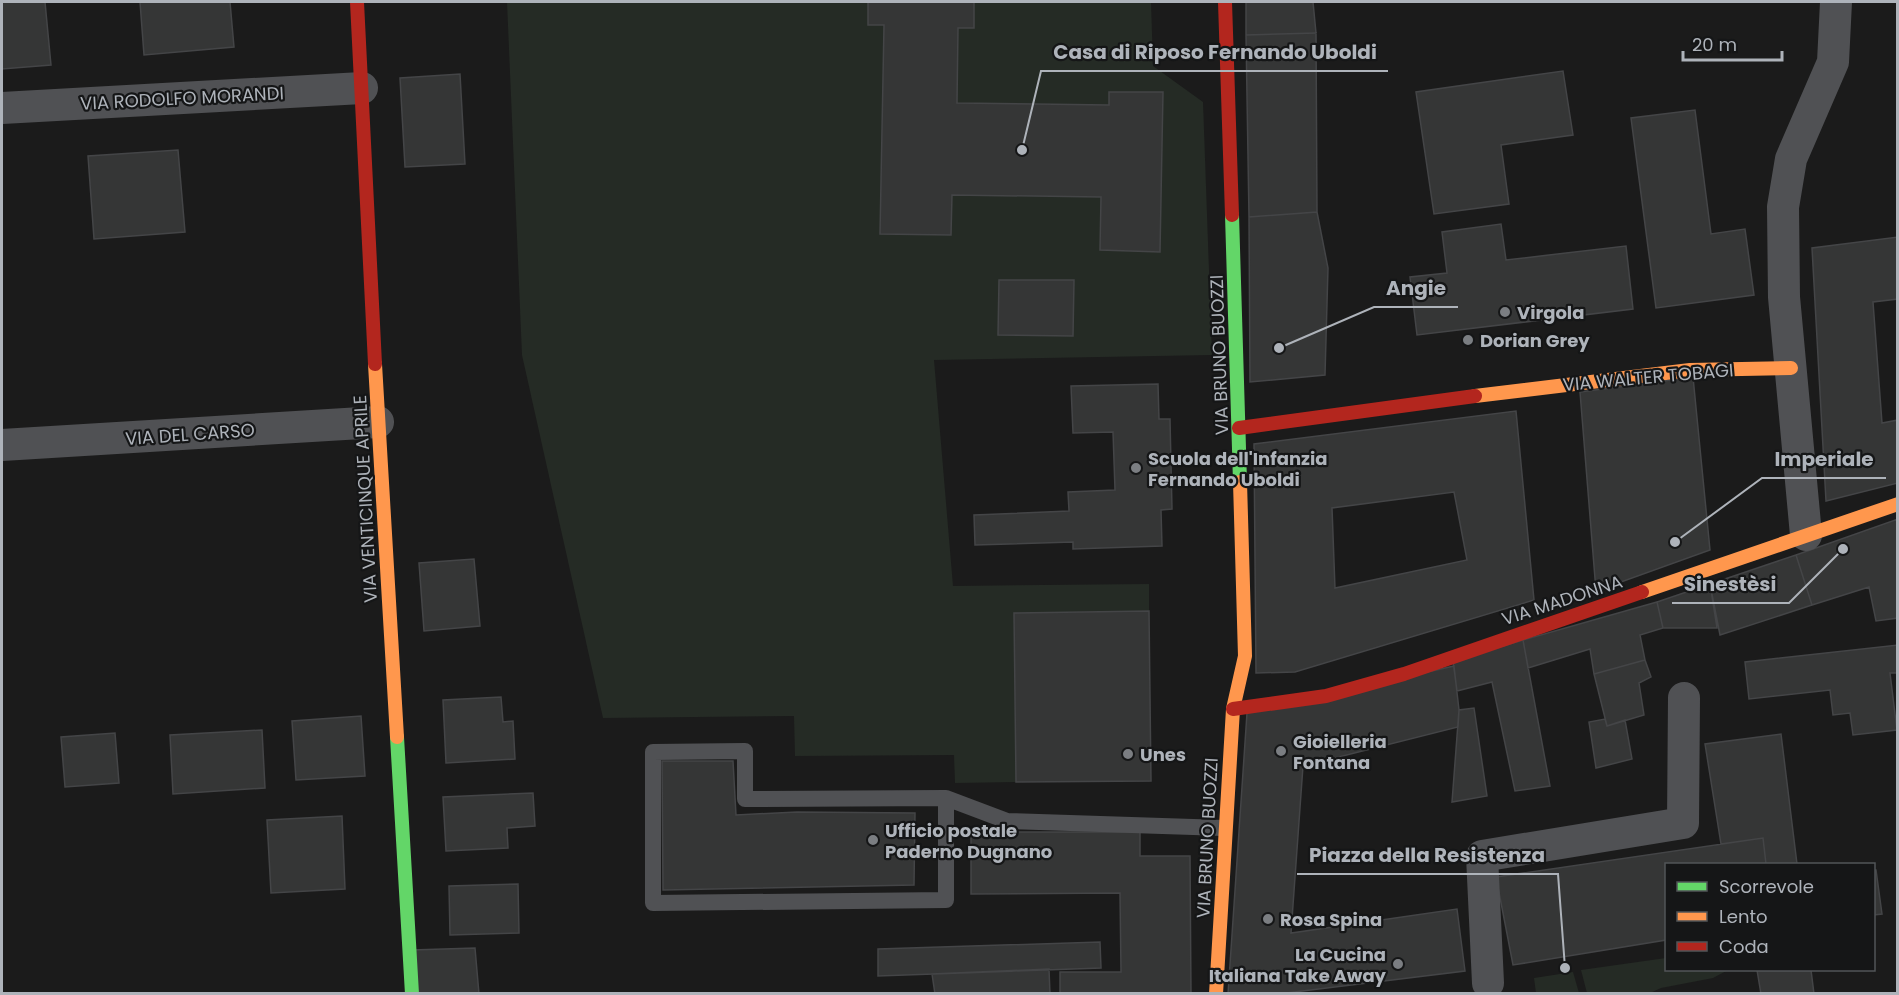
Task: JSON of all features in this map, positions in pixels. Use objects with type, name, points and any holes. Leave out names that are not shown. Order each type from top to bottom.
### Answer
[{"type":"street","name":"VIA VENTICINQUE APRILE","points":[[357,2],[378,422],[411,993]]},
{"type":"street","name":"VIA BRUNO BUOZZI","points":[[1216,993],[1224,828],[1233,709],[1245,656],[1225,2]]},
{"type":"street","points":[[1806,535],[1784,297],[1783,207],[1791,159],[1833,62],[1836,2]]},
{"type":"street","name":"VIA RODOLFO MORANDI","points":[[2,108],[362,88]]},
{"type":"street","name":"VIA WALTER TOBAGI","points":[[1239,428],[1556,385],[1690,370],[1791,368]]},
{"type":"street","name":"VIA DEL CARSO","points":[[2,445],[378,422]]},
{"type":"street","name":"VIA MADONNA","points":[[1233,709],[1326,696],[1404,674],[1898,504]]},
{"type":"street","points":[[1491,990],[1482,856],[1683,823],[1683,698]]},
{"type":"lane","points":[[945,798],[946,900],[653,903],[653,752],[745,751],[745,799],[945,798],[1007,821],[1224,828]]},
{"type":"shaded area","points":[[507,2],[1151,2],[1153,66],[1203,102],[1212,355],[934,360],[953,586],[1149,584],[1149,611],[1014,613],[1016,782],[955,783],[954,755],[795,756],[794,716],[603,718],[522,355]]},
{"type":"shaded area","points":[[1665,958],[1665,971],[1726,971],[1713,978],[1661,988],[1650,993],[1587,993],[1581,970]]},
{"type":"shaded area","points":[[1573,972],[1579,993],[1536,993],[1534,978]]},
{"type":"building","points":[[2,2],[45,2],[51,65],[2,69]]},
{"type":"building","points":[[140,2],[230,2],[234,47],[144,55]]},
{"type":"building","points":[[868,2],[974,2],[974,28],[958,28],[957,103],[1109,105],[1109,92],[1163,92],[1160,252],[1100,250],[1101,197],[952,195],[951,235],[880,234],[884,25],[868,25]]},
{"type":"building","points":[[1246,2],[1313,2],[1316,33],[1246,35]]},
{"type":"building","points":[[1316,33],[1317,212],[1249,217],[1246,35]]},
{"type":"building","points":[[1563,71],[1573,135],[1501,145],[1509,204],[1434,214],[1416,92]]},
{"type":"building","points":[[460,74],[465,164],[405,167],[400,78]]},
{"type":"building","points":[[1695,110],[1711,234],[1745,229],[1754,295],[1656,308],[1631,118]]},
{"type":"building","points":[[178,150],[185,232],[94,239],[88,156]]},
{"type":"building","points":[[1317,212],[1328,268],[1325,375],[1250,382],[1249,217]]},
{"type":"building","points":[[1501,224],[1506,260],[1626,246],[1633,309],[1417,335],[1410,277],[1447,273],[1442,232]]},
{"type":"building","points":[[1898,237],[1898,299],[1873,302],[1882,423],[1898,420],[1898,483],[1826,501],[1812,248]]},
{"type":"building","points":[[999,280],[1074,280],[1073,336],[998,335]]},
{"type":"building","points":[[1693,377],[1710,550],[1596,591],[1580,392]]},
{"type":"building","points":[[1158,384],[1159,419],[1170,419],[1172,509],[1161,510],[1162,546],[1073,549],[1073,542],[975,545],[974,515],[1069,511],[1068,492],[1115,490],[1113,432],[1073,433],[1071,386]]},
{"type":"building","points":[[1516,411],[1534,600],[1295,672],[1256,673],[1254,444]],"holes":[[[1454,492],[1467,560],[1335,588],[1332,508]]]},
{"type":"building","points":[[1898,519],[1898,618],[1876,621],[1869,587],[1812,605],[1796,555]]},
{"type":"building","points":[[1796,555],[1812,605],[1720,635],[1710,584]]},
{"type":"building","points":[[474,559],[480,626],[424,631],[419,563]]},
{"type":"building","points":[[1710,584],[1717,628],[1663,628],[1657,602]]},
{"type":"building","points":[[1657,602],[1663,628],[1640,635],[1645,660],[1594,674],[1590,649],[1528,668],[1523,640]]},
{"type":"building","points":[[1149,611],[1151,781],[1016,782],[1014,613]]},
{"type":"building","points":[[1523,640],[1550,786],[1515,791],[1492,682],[1457,691],[1453,661]]},
{"type":"building","points":[[1898,645],[1898,673],[1890,673],[1897,730],[1853,735],[1850,713],[1833,715],[1830,690],[1749,699],[1745,662]]},
{"type":"building","points":[[1645,660],[1651,677],[1639,683],[1644,715],[1607,726],[1594,674]]},
{"type":"building","points":[[1454,666],[1459,710],[1458,727],[1303,766],[1291,933],[1457,909],[1465,971],[1278,994],[1228,994],[1247,713]]},
{"type":"building","points":[[501,697],[503,722],[513,721],[515,759],[446,763],[443,700]]},
{"type":"building","points":[[1474,708],[1487,796],[1452,802],[1459,710]]},
{"type":"building","points":[[361,716],[365,776],[296,780],[292,721]]},
{"type":"building","points":[[1605,719],[1607,726],[1625,720],[1632,759],[1596,768],[1589,722]]},
{"type":"building","points":[[262,730],[265,788],[173,794],[170,735]]},
{"type":"building","points":[[115,733],[119,783],[65,787],[61,737]]},
{"type":"building","points":[[1781,734],[1797,863],[1766,863],[1763,838],[1721,844],[1705,744]]},
{"type":"building","points":[[662,761],[733,761],[736,815],[797,812],[915,813],[914,885],[663,890]]},
{"type":"building","points":[[533,793],[535,826],[507,828],[508,848],[446,851],[443,797]]},
{"type":"building","points":[[342,816],[345,889],[271,893],[267,820]]},
{"type":"building","points":[[971,832],[1140,832],[1140,856],[1190,856],[1191,994],[1060,994],[1060,972],[1121,972],[1120,893],[971,894]]},
{"type":"building","points":[[1763,838],[1766,863],[1665,863],[1665,940],[1513,965],[1496,877]]},
{"type":"building","points":[[1875,870],[1876,870],[1882,914],[1875,915]]},
{"type":"building","points":[[518,884],[519,933],[450,935],[449,886]]},
{"type":"building","points":[[1100,942],[1101,968],[878,976],[878,949]]},
{"type":"building","points":[[475,948],[479,994],[417,994],[412,950]]},
{"type":"building","points":[[1049,969],[1050,994],[935,994],[932,974]]},
{"type":"building","points":[[1757,971],[1811,971],[1814,994],[1761,994]]},
{"type":"traffic: fast","points":[[1232,215],[1240,482]]},
{"type":"traffic: fast","points":[[397,737],[412,994]]},
{"type":"traffic: slow","points":[[375,364],[397,737]]},
{"type":"traffic: slow","points":[[1475,396],[1690,370],[1791,368]]},
{"type":"traffic: slow","points":[[1216,994],[1233,709],[1245,656],[1240,482]]},
{"type":"traffic: slow","points":[[1642,592],[1898,504]]},
{"type":"traffic: jam","points":[[357,2],[375,364]]},
{"type":"traffic: jam","points":[[1225,2],[1232,215]]},
{"type":"traffic: jam","points":[[1239,428],[1475,396]]},
{"type":"traffic: jam","points":[[1233,709],[1326,696],[1404,674],[1642,592]]},
{"type":"place","name":"Casa di Riposo Fernando Uboldi","points":[[1022,150]]},
{"type":"place","name":"Virgola","points":[[1505,312]]},
{"type":"place","name":"Dorian Grey","points":[[1468,340]]},
{"type":"place","name":"Angie","points":[[1279,348]]},
{"type":"place","name":"Scuola dell'Infanzia Fernando Uboldi","points":[[1136,468]]},
{"type":"place","name":"Imperiale","points":[[1675,542]]},
{"type":"place","name":"Sinestèsi","points":[[1843,549]]},
{"type":"place","name":"Gioielleria Fontana","points":[[1281,751]]},
{"type":"place","name":"Unes","points":[[1128,754]]},
{"type":"place","name":"Ufficio postale Paderno Dugnano","points":[[873,840]]},
{"type":"place","name":"Rosa Spina","points":[[1268,919]]},
{"type":"place","name":"La Cucina Italiana Take Away","points":[[1398,964]]},
{"type":"place","name":"Piazza della Resistenza","points":[[1565,968]]}]
